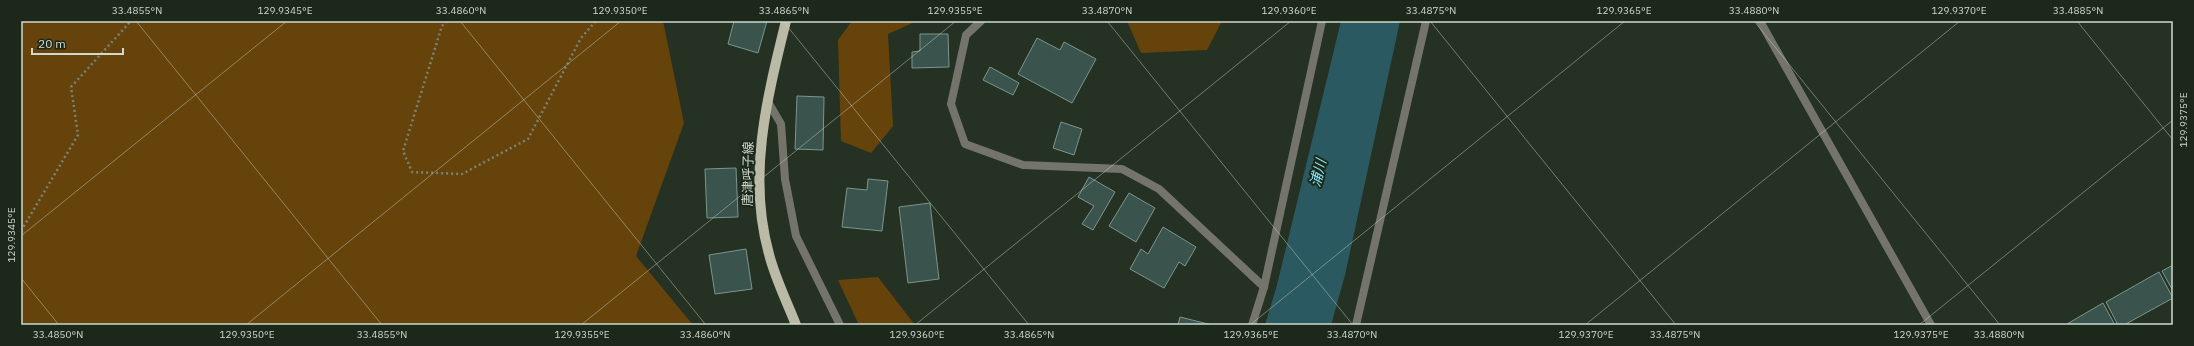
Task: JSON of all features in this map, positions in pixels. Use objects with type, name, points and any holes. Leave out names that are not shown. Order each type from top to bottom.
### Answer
[{"type":"main road","name":"唐津呼子線","points":[[786,21],[766,99],[758,166],[760,214],[769,255],[796,325]]},
{"type":"street","points":[[981,21],[966,35],[951,104],[965,144],[1023,165],[1122,170],[1160,188],[1264,287]]},
{"type":"street","points":[[1252,325],[1264,287],[1322,21]]},
{"type":"street","points":[[1356,325],[1426,21]]},
{"type":"street","points":[[1760,21],[1931,325]]},
{"type":"street","points":[[766,99],[781,124],[785,179],[796,236],[840,325]]},
{"type":"path","points":[[21,231],[78,134],[71,87],[131,21]]},
{"type":"path","points":[[447,21],[442,26],[403,151],[412,172],[462,174],[528,139],[581,38],[596,21]]},
{"type":"shaded area","points":[[21,21],[663,21],[684,123],[636,256],[693,325],[21,325]]},
{"type":"shaded area","points":[[852,21],[917,21],[888,34],[893,126],[871,153],[841,141],[838,40]]},
{"type":"shaded area","points":[[1127,21],[1222,21],[1207,50],[1141,53]]},
{"type":"shaded area","points":[[878,277],[915,325],[859,325],[838,280]]},
{"type":"water","name":"浦川","points":[[1341,21],[1400,21],[1345,275],[1331,325],[1265,325],[1277,285]]},
{"type":"building","points":[[734,21],[767,21],[758,53],[728,44]]},
{"type":"building","points":[[920,34],[948,34],[949,67],[912,68],[912,52],[920,51]]},
{"type":"building","points":[[1037,38],[1060,50],[1064,42],[1096,59],[1072,103],[1018,74]]},
{"type":"building","points":[[990,67],[1019,83],[1013,95],[983,80]]},
{"type":"building","points":[[797,96],[824,97],[823,150],[795,149]]},
{"type":"building","points":[[1061,122],[1082,129],[1074,155],[1053,148]]},
{"type":"building","points":[[736,168],[738,217],[707,218],[705,169]]},
{"type":"building","points":[[1089,177],[1115,192],[1093,230],[1082,224],[1094,206],[1078,197]]},
{"type":"building","points":[[868,179],[888,181],[882,231],[842,227],[847,188],[867,190]]},
{"type":"building","points":[[1129,193],[1155,208],[1136,242],[1109,226]]},
{"type":"building","points":[[930,203],[939,279],[908,283],[899,207]]},
{"type":"building","points":[[1163,227],[1196,247],[1185,266],[1179,262],[1164,288],[1130,269],[1141,249],[1148,254]]},
{"type":"building","points":[[746,249],[752,289],[715,294],[709,255]]},
{"type":"building","points":[[2173,265],[2173,291],[2162,271]]},
{"type":"building","points":[[2159,272],[2173,298],[2124,325],[2118,325],[2106,302]]},
{"type":"building","points":[[2103,303],[2115,325],[2067,324]]},
{"type":"building","points":[[1180,317],[1212,325],[1178,325]]}]
